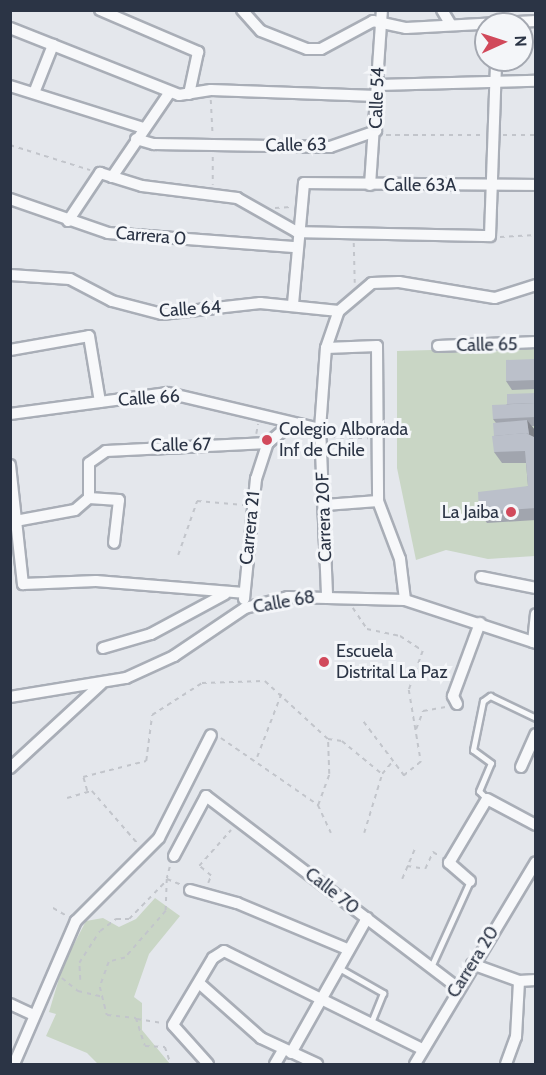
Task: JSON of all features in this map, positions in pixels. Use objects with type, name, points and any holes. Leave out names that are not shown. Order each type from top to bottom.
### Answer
[{"type":"street","points":[[100,10],[198,52],[189,94]]},
{"type":"street","points":[[242,10],[261,31],[307,50],[321,49],[381,16],[406,28],[474,24]]},
{"type":"street","points":[[442,10],[451,25]]},
{"type":"street","name":"Calle 54","points":[[370,185],[376,133],[381,16]]},
{"type":"street","points":[[10,28],[171,92],[189,94],[211,90],[378,91],[536,81]]},
{"type":"street","points":[[34,93],[53,45]]},
{"type":"street","points":[[68,221],[100,172],[112,177],[213,195],[260,210],[297,232],[490,236],[496,72]]},
{"type":"street","points":[[10,86],[143,128]]},
{"type":"street","points":[[112,177],[143,128],[171,92]]},
{"type":"street","name":"Calle 63","points":[[136,139],[213,145],[330,147],[376,133]]},
{"type":"street","name":"Calle 63A","points":[[298,206],[304,183],[536,185]]},
{"type":"street","name":"Carrera 0","points":[[10,198],[68,221],[147,238],[296,247]]},
{"type":"street","points":[[292,304],[298,206]]},
{"type":"street","name":"Calle 64","points":[[10,275],[70,279],[112,301],[162,314],[292,304],[339,311]]},
{"type":"street","points":[[356,292],[372,283],[399,282],[495,298],[536,285]]},
{"type":"street","name":"Carrera 20F","points":[[327,594],[320,433],[326,348],[339,311],[356,292]]},
{"type":"street","points":[[10,350],[89,336],[100,402]]},
{"type":"street","name":"Calle 65","points":[[438,346],[536,342]]},
{"type":"street","points":[[326,348],[377,346],[378,501],[400,559],[405,600]]},
{"type":"street","name":"Calle 66","points":[[10,414],[168,393],[260,414],[320,433]]},
{"type":"street","points":[[268,443],[291,424]]},
{"type":"street","name":"Calle 67","points":[[89,498],[89,463],[95,455],[138,446],[268,443]]},
{"type":"street","name":"Carrera 21","points":[[245,608],[250,506],[268,443]]},
{"type":"street","points":[[11,467],[23,584],[96,581],[225,594],[244,593]]},
{"type":"street","points":[[15,521],[75,510],[89,498],[118,500],[114,543]]},
{"type":"street","points":[[324,505],[378,501]]},
{"type":"street","points":[[481,577],[536,588]]},
{"type":"street","points":[[103,648],[151,634],[225,594]]},
{"type":"street","name":"Calle 68","points":[[10,697],[102,684],[174,656],[245,608],[327,594],[405,600],[480,622],[534,643]]},
{"type":"street","points":[[534,643],[536,614]]},
{"type":"street","points":[[457,704],[453,696],[480,622]]},
{"type":"street","points":[[10,768],[102,684]]},
{"type":"street","points":[[520,767],[536,734]]},
{"type":"street","points":[[13,1064],[52,968],[76,921],[147,853],[211,735]]},
{"type":"street","name":"Calle 70","points":[[174,856],[206,796],[457,987]]},
{"type":"street","points":[[470,881],[449,862],[487,799],[536,825]]},
{"type":"street","name":"Carrera 20","points":[[415,1065],[457,987],[536,862]]},
{"type":"street","points":[[190,890],[347,949]]},
{"type":"street","points":[[275,1065],[286,1053],[367,918]]},
{"type":"street","points":[[208,1065],[172,1025],[199,983],[224,951],[321,995],[370,1025],[422,1049]]},
{"type":"street","points":[[472,964],[519,981],[536,980]]},
{"type":"street","points":[[506,1065],[516,1037],[519,981]]},
{"type":"street","points":[[199,983],[286,1053],[317,1065]]},
{"type":"street","points":[[10,1004],[34,1015]]},
{"type":"lane","points":[[487,799],[479,790],[490,763],[473,750],[483,701],[490,696],[536,718]]},
{"type":"lane","points":[[431,967],[470,881]]},
{"type":"lane","points":[[337,967],[383,993],[370,1025]]},
{"type":"path","points":[[211,90],[213,195]]},
{"type":"path","points":[[376,133],[536,135]]},
{"type":"path","points":[[10,145],[100,172]]},
{"type":"path","points":[[260,210],[298,206]]},
{"type":"path","points":[[353,233],[356,292]]},
{"type":"path","points":[[490,236],[536,235]]},
{"type":"path","points":[[254,444],[260,414]]},
{"type":"path","points":[[320,433],[376,438]]},
{"type":"path","points":[[178,555],[197,501],[250,506]]},
{"type":"path","points":[[350,596],[359,624],[400,636],[423,651],[409,690],[421,762],[404,776],[361,719]]},
{"type":"path","points":[[147,853],[87,791],[83,777],[146,761],[152,715],[191,686],[259,679],[282,692],[328,739],[342,741],[382,774]]},
{"type":"path","points":[[256,758],[282,692]]},
{"type":"path","points":[[416,730],[423,711],[457,704]]},
{"type":"path","points":[[211,735],[256,758],[318,805],[331,833]]},
{"type":"path","points":[[318,805],[329,774],[328,739]]},
{"type":"path","points":[[364,833],[382,774],[393,760]]},
{"type":"path","points":[[67,798],[87,791]]},
{"type":"path","points":[[202,893],[211,876],[199,866],[238,819]]},
{"type":"path","points":[[402,879],[414,849]]},
{"type":"path","points":[[407,866],[425,869],[434,852],[449,862]]},
{"type":"path","points":[[172,1025],[107,1015],[100,996],[109,962],[125,958],[166,911],[167,879],[174,856]]},
{"type":"path","points":[[167,879],[190,890]]},
{"type":"path","points":[[80,980],[79,963],[100,931],[116,919],[129,919],[167,879]]},
{"type":"path","points":[[52,908],[76,921]]},
{"type":"path","points":[[52,968],[78,991],[100,996]]},
{"type":"path","points":[[136,1018],[145,1046],[165,1047],[171,1065]]},
{"type":"green space","points":[[535,347],[535,556],[488,559],[446,550],[416,560],[397,468],[397,351]]},
{"type":"green space","points":[[155,898],[180,916],[149,954],[134,997],[142,1003],[142,1030],[170,1064],[98,1064],[87,1053],[46,1036],[56,1014],[49,1012],[63,965],[86,921],[103,918],[119,927],[136,919]]},
{"type":"building","points":[[536,359],[536,380],[506,381],[506,360]]},
{"type":"building","points":[[536,393],[536,403],[507,404],[507,394]]},
{"type":"building","points":[[536,403],[536,417],[493,419],[492,405]]},
{"type":"building","points":[[527,420],[529,434],[494,436],[493,423]]},
{"type":"building","points":[[526,433],[536,438],[536,508],[479,512],[478,492],[528,486],[525,451],[494,452],[492,436]]},
{"type":"place","name":"Colegio Alborada Inf de Chile","points":[[267,440]]},
{"type":"place","name":"La Jaiba","points":[[511,512]]},
{"type":"place","name":"Escuela Distrital La Paz","points":[[324,662]]}]
